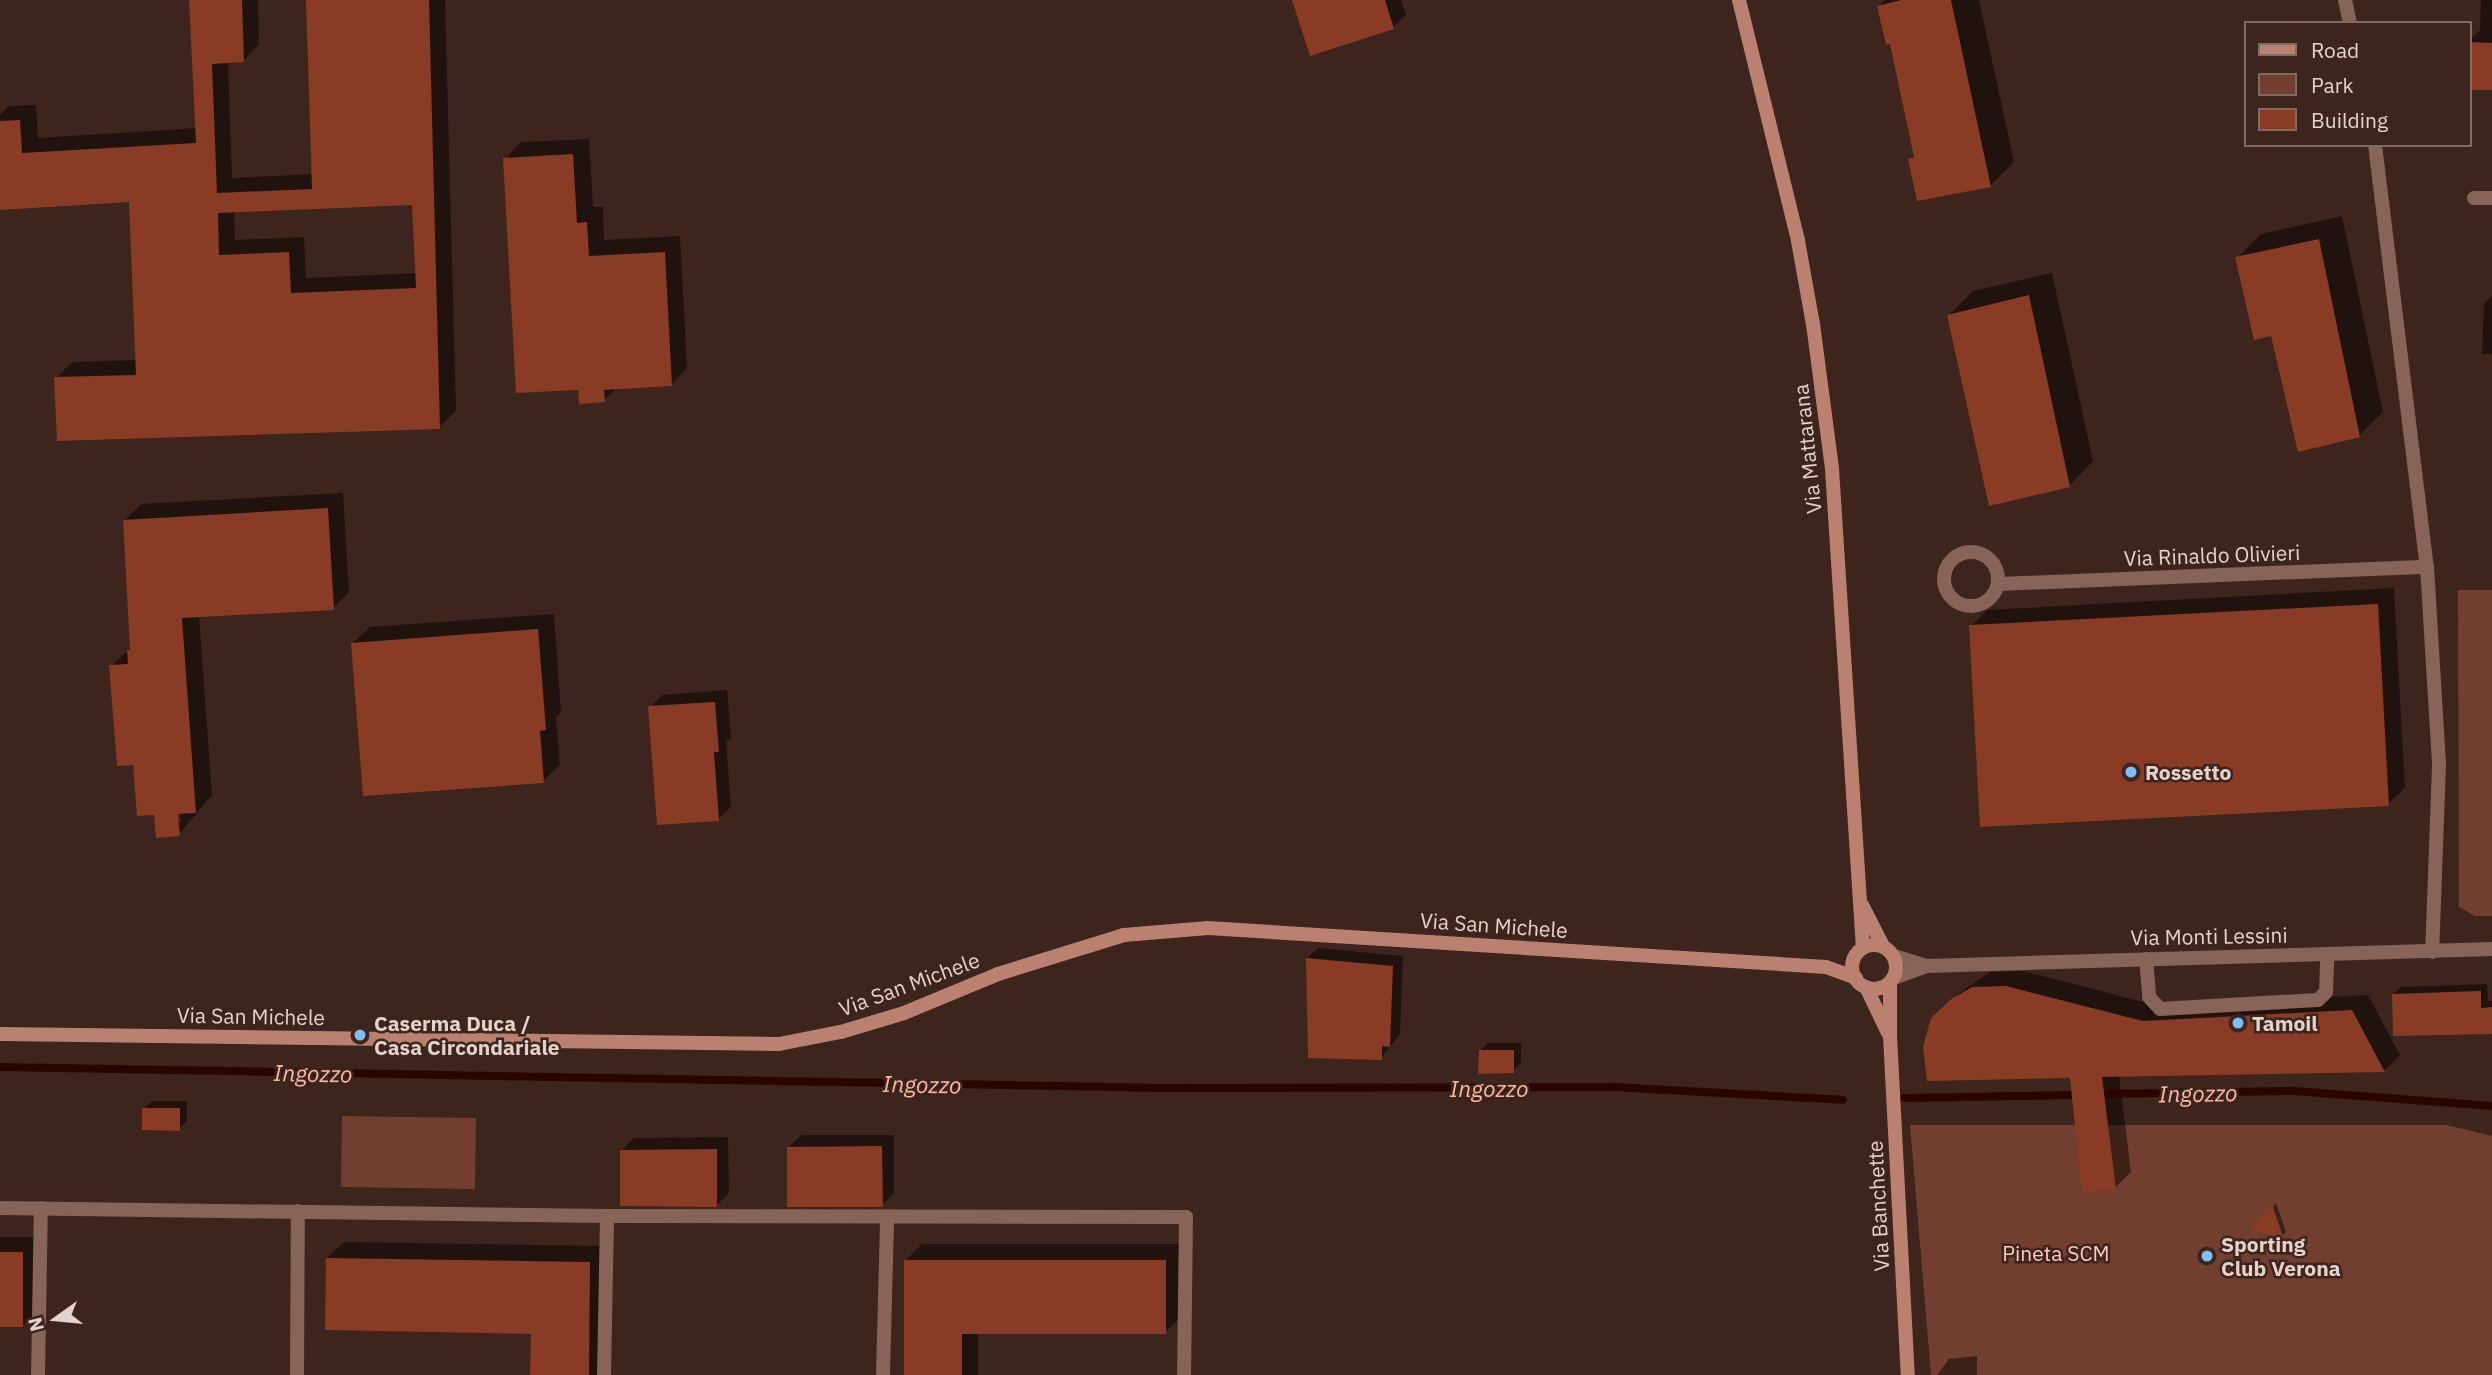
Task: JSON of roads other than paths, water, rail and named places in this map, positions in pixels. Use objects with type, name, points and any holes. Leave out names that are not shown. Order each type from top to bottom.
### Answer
[{"type":"street","name":"Via Mattarana","points":[[1739,0],[1798,241],[1813,324],[1832,469],[1860,901],[1858,953]]},
{"type":"street","points":[[2345,0],[2350,21]]},
{"type":"street","points":[[2375,147],[2427,567],[2438,765],[2431,952]]},
{"type":"street","points":[[2474,198],[2492,198]]},
{"type":"street","name":"Via Rinaldo Olivieri","points":[[1998,584],[2427,567]]},
{"type":"street","name":"Via Mattarana","points":[[1860,901],[1883,946]]},
{"type":"street","name":"Via San Michele","points":[[0,1034],[779,1044],[841,1032],[904,1013],[998,974],[1124,935],[1208,928],[1826,967],[1861,983]]},
{"type":"street","points":[[1883,946],[1894,956],[1897,964],[1892,980],[1875,988],[1861,983],[1858,953],[1883,946]]},
{"type":"street","name":"Via Monti Lessini","points":[[1892,980],[1927,967],[2492,949]]},
{"type":"street","name":"Via San Michele","points":[[1826,967],[1858,953]]},
{"type":"street","points":[[2146,958],[2149,997],[2153,1006],[2160,1009],[2318,1000],[2326,992],[2327,954]]},
{"type":"street","name":"Via Monti Lessini","points":[[1894,956],[1927,967]]},
{"type":"street","name":"Via Banchette","points":[[1892,980],[1889,1036],[1908,1375]]},
{"type":"street","name":"Via Banchette","points":[[1861,983],[1889,1036]]},
{"type":"street","points":[[0,1208],[607,1216],[1186,1217],[1184,1375]]},
{"type":"street","points":[[38,1375],[41,1208]]},
{"type":"street","points":[[297,1375],[298,1211]]},
{"type":"street","points":[[604,1375],[607,1216]]},
{"type":"street","points":[[883,1375],[887,1218]]},
{"type":"waterway","name":"Ingozzo","points":[[0,1067],[1163,1088],[1614,1087],[1843,1100]]},
{"type":"waterway","name":"Ingozzo","points":[[2095,1094],[2294,1091],[2492,1106]]},
{"type":"waterway","name":"Ingozzo","points":[[1904,1098],[2083,1095]]},
{"type":"place","name":"Rossetto","points":[[2131,772]]},
{"type":"place","name":"Tamoil","points":[[2238,1023]]},
{"type":"place","name":"Caserma Duca / Casa Circondariale","points":[[360,1035]]},
{"type":"place","name":"Sporting Club Verona","points":[[2207,1256]]},
{"type":"park label","name":"Pineta SCM","points":[[2056,1253]]}]
